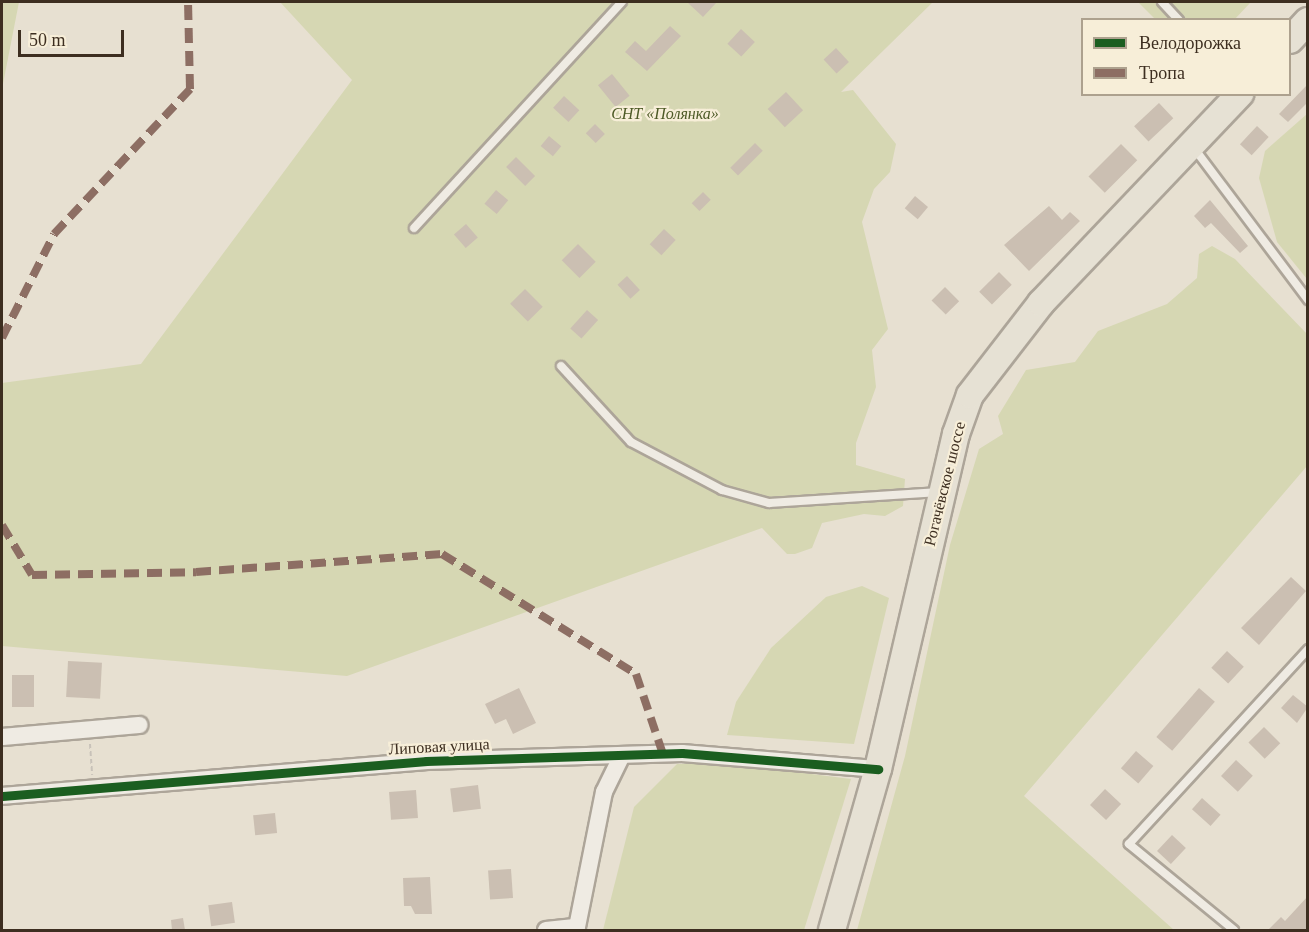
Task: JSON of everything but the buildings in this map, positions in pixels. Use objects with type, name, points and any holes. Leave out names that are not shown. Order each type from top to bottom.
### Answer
[{"type":"main road","points":[[1291,39],[1308,21]]},
{"type":"main road","name":"Рогачёвское шоссе","points":[[832,930],[878,769],[941,492],[960,420],[985,372],[1041,303],[1238,96]]},
{"type":"street","points":[[2,737],[139,725]]},
{"type":"street","name":"Липовая улица","points":[[2,796],[426,761],[724,754],[878,769]]},
{"type":"street","points":[[546,930],[577,927],[604,792],[621,757]]},
{"type":"lane","points":[[414,228],[622,2]]},
{"type":"lane","points":[[1162,2],[1177,18]]},
{"type":"lane","points":[[1192,145],[1308,300]]},
{"type":"lane","points":[[561,366],[631,442],[722,490],[769,503],[941,492]]},
{"type":"lane","points":[[1234,930],[1130,844],[1308,649]]},
{"type":"path","points":[[89,730],[93,790]]},
{"type":"green space","points":[[2,2],[19,2],[2,89]]},
{"type":"green space","name":"СНТ «Полянка»","points":[[280,2],[933,2],[841,92],[853,90],[896,144],[890,172],[874,189],[862,222],[888,329],[872,350],[876,387],[856,443],[856,465],[905,479],[903,506],[885,516],[864,514],[822,523],[812,548],[795,554],[787,554],[762,528],[347,676],[2,646],[2,383],[141,364],[352,80]]},
{"type":"green space","points":[[1138,2],[1251,2],[1236,18],[1154,18]]},
{"type":"green space","points":[[1307,114],[1307,279],[1277,242],[1259,178],[1265,151]]},
{"type":"green space","points":[[1212,246],[1235,259],[1307,334],[1307,466],[1024,796],[1174,930],[857,930],[905,756],[950,545],[979,449],[1003,434],[998,416],[1026,370],[1075,362],[1098,331],[1167,304],[1197,278],[1199,254]]},
{"type":"green space","points":[[862,586],[889,598],[854,744],[727,735],[736,702],[771,648],[826,597]]},
{"type":"green space","points":[[724,763],[851,779],[804,930],[603,930],[634,807],[677,764]]},
{"type":"marked path","points":[[2,338],[54,234],[190,89],[188,2]]},
{"type":"marked path","points":[[2,525],[32,575],[196,572],[442,554],[636,674],[663,754]]},
{"type":"cycle path","points":[[2,796],[426,761],[682,753],[878,769]]}]
